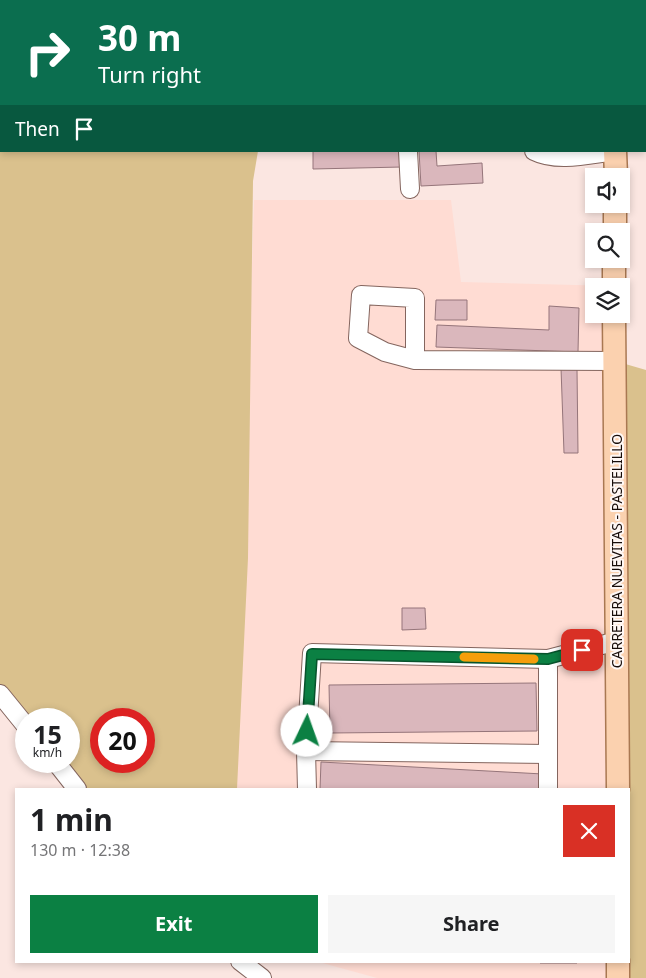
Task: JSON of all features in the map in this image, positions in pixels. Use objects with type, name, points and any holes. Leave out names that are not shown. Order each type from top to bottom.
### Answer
[{"type":"main road","points":[[615,152],[616,168]]},
{"type":"main road","name":"CARRETERA NUEVITAS - PASTELILLO","points":[[614,323],[618,788]]},
{"type":"main road","points":[[618,963],[618,978]]},
{"type":"street","points":[[408,152],[410,189]]},
{"type":"street","points":[[536,152],[545,156],[594,155],[610,152]]},
{"type":"street","points":[[415,360],[415,298],[361,295],[358,338],[385,352],[415,360],[615,361]]},
{"type":"street","points":[[307,788],[306,751],[312,654],[548,659],[617,641]]},
{"type":"street","points":[[548,659],[548,788]]},
{"type":"street","points":[[0,694],[15,712]]},
{"type":"street","points":[[306,751],[547,754]]},
{"type":"street","points":[[64,773],[76,788]]},
{"type":"street","points":[[243,963],[262,978]]},
{"type":"shaded area","points":[[0,152],[258,152],[253,181],[248,558],[237,788],[65,788],[55,773],[80,773],[80,708],[15,708],[15,721],[0,701]]},
{"type":"shaded area","points":[[254,200],[451,200],[461,282],[585,285],[585,323],[614,323],[617,788],[236,788]]},
{"type":"shaded area","points":[[615,361],[646,370],[646,978],[617,978],[628,963],[630,963],[629,788]]},
{"type":"shaded area","points":[[322,963],[617,963],[617,978],[377,978]]},
{"type":"building","points":[[313,152],[402,152],[402,167],[313,169]]},
{"type":"building","points":[[419,152],[436,152],[437,166],[482,163],[483,183],[421,186]]},
{"type":"building","points":[[436,300],[467,300],[467,320],[435,320]]},
{"type":"building","points":[[549,306],[579,308],[578,352],[436,347],[437,325],[549,330]]},
{"type":"building","points":[[561,368],[577,369],[578,453],[564,453]]},
{"type":"building","points":[[402,608],[425,608],[426,629],[402,630]]},
{"type":"building","points":[[536,683],[537,731],[330,733],[329,685]]},
{"type":"building","points":[[321,762],[543,774],[542,788],[320,788]]},
{"type":"slow traffic","points":[[464,657],[534,659]]},
{"type":"route","points":[[307,731],[312,654],[548,659],[582,650]]}]
